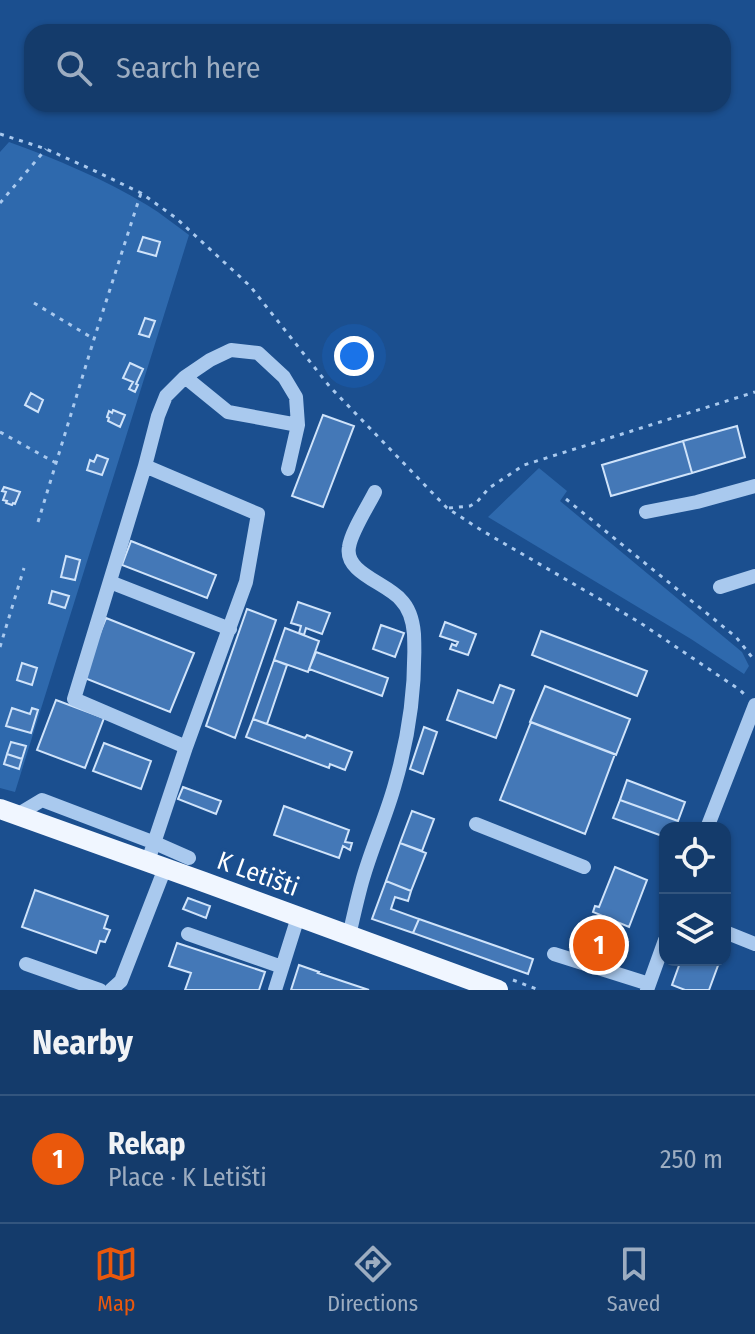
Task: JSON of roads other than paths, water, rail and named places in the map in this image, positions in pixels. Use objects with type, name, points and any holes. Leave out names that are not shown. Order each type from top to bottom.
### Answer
[{"type":"main road","name":"K Letišti","points":[[8,812],[156,857],[298,917],[498,990]]},
{"type":"lane","points":[[186,747],[74,699],[166,396],[185,377],[231,350],[258,353],[284,377],[296,397],[298,425],[288,469]]},
{"type":"lane","points":[[185,377],[228,412],[298,425]]},
{"type":"lane","points":[[111,990],[121,981],[186,747],[246,582],[258,514],[145,466]]},
{"type":"lane","points":[[646,512],[755,486]]},
{"type":"lane","points":[[349,936],[362,882],[395,785],[415,681],[414,631],[403,601],[353,565],[348,555],[349,544],[375,492]]},
{"type":"lane","points":[[720,587],[755,576]]},
{"type":"lane","points":[[110,582],[230,629]]},
{"type":"lane","points":[[709,822],[754,705]]},
{"type":"lane","points":[[476,824],[584,867]]},
{"type":"lane","points":[[156,857],[189,858]]},
{"type":"lane","points":[[275,990],[298,917]]},
{"type":"lane","points":[[188,934],[282,967]]},
{"type":"lane","points":[[731,934],[755,944]]},
{"type":"lane","points":[[554,954],[648,987],[659,957]]},
{"type":"lane","points":[[26,964],[100,990]]},
{"type":"place","name":"Rekap","points":[[599,945]]}]
